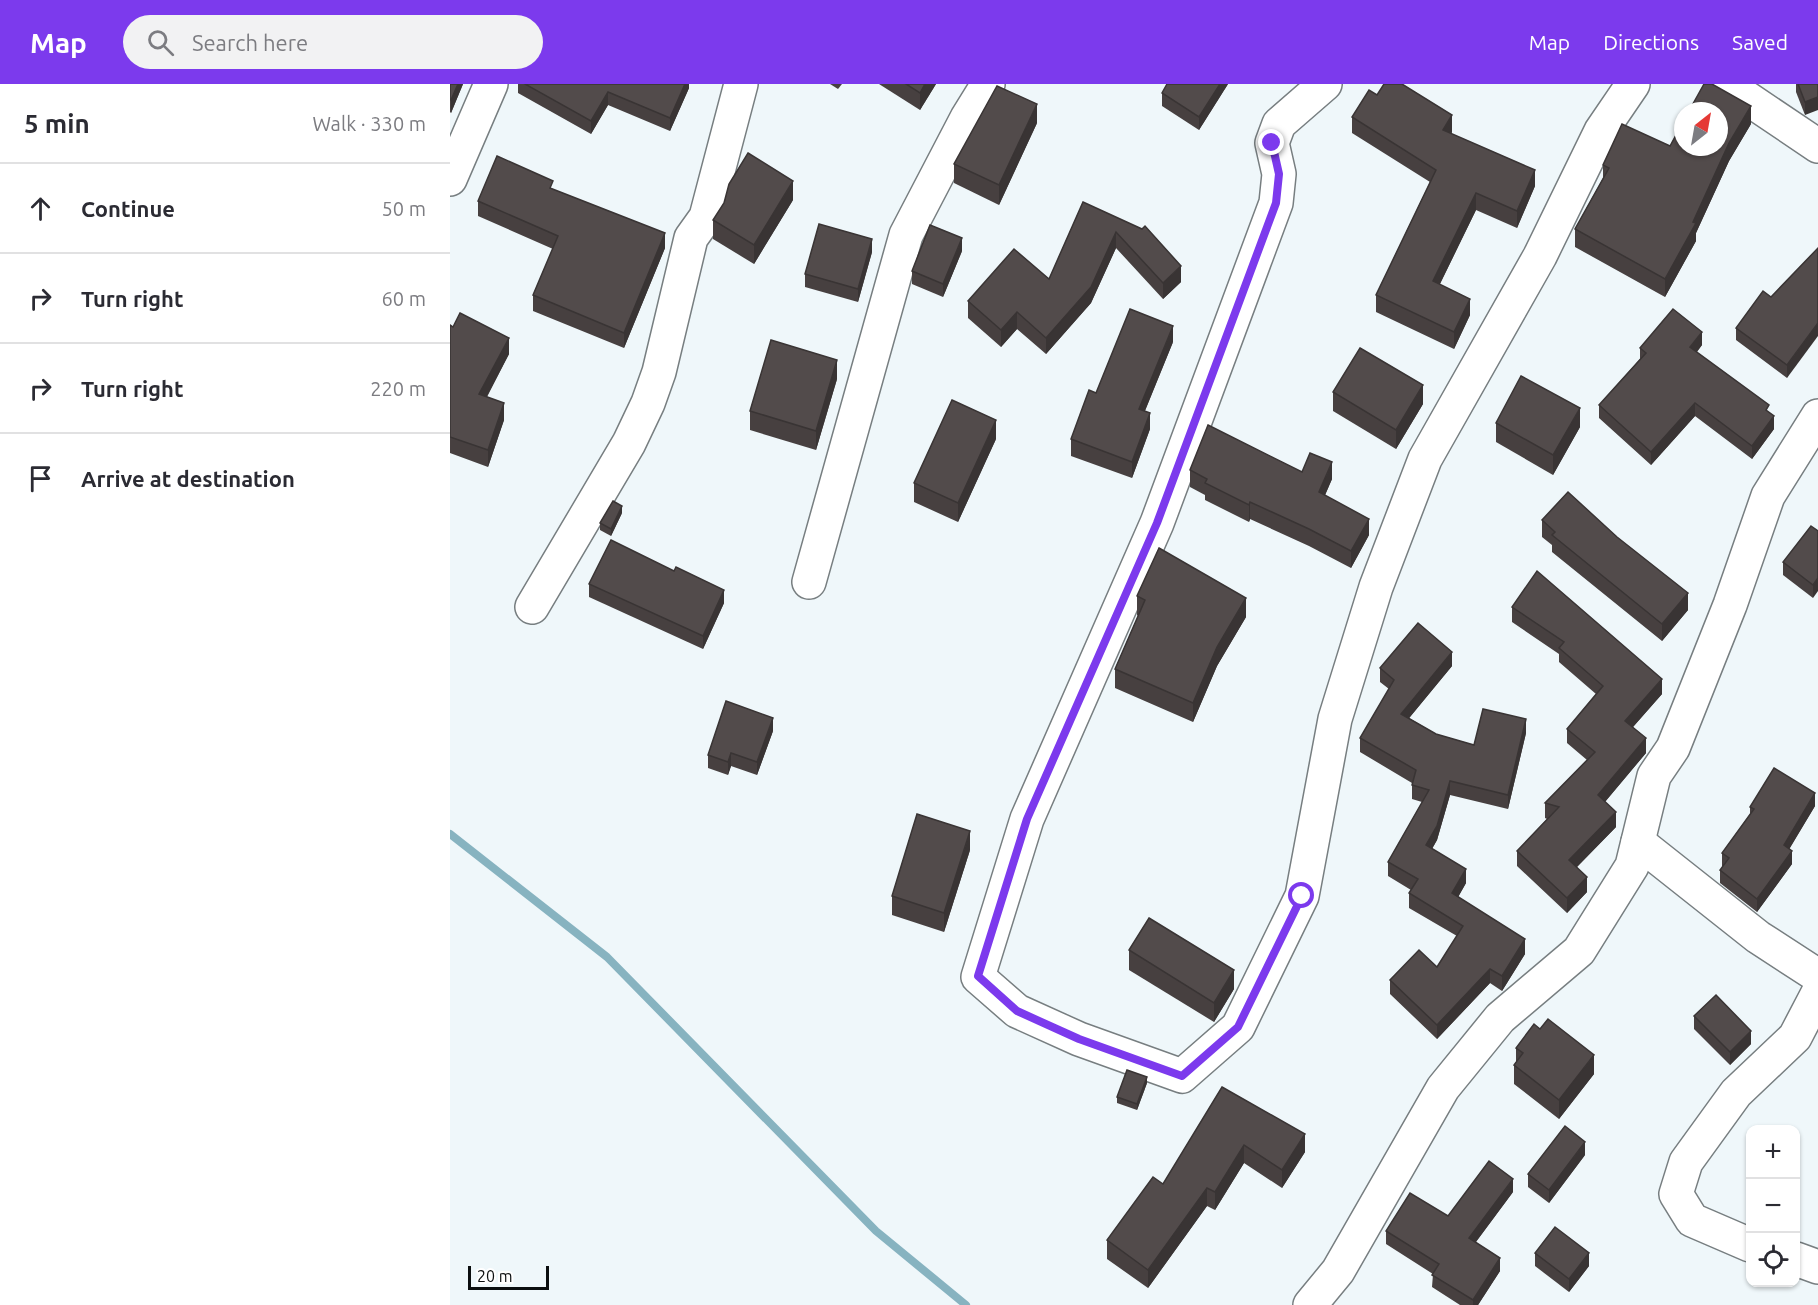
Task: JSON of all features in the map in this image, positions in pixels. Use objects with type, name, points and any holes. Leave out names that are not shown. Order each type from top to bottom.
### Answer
[{"type":"street","points":[[450,179],[491,84]]},
{"type":"street","points":[[532,607],[628,443],[648,403],[659,372],[691,238],[706,217],[741,84]]},
{"type":"street","points":[[809,582],[906,234],[967,118],[988,84]]},
{"type":"street","points":[[1325,84],[1279,124],[1272,143],[1279,174],[1276,203],[1157,523],[1027,819],[978,976],[1017,1011],[1079,1039],[1182,1076],[1238,1027],[1302,896],[1335,719],[1376,587],[1425,459],[1540,256],[1601,131],[1633,84]]},
{"type":"street","points":[[1726,84],[1818,146]]},
{"type":"street","points":[[1310,1305],[1338,1271],[1443,1088],[1500,1018],[1579,951],[1632,866],[1654,777],[1673,748],[1730,605],[1768,496],[1818,416]]},
{"type":"street","points":[[1638,842],[1758,937],[1818,976]]},
{"type":"street","points":[[1746,1243],[1692,1220],[1676,1194],[1686,1162],[1736,1093],[1795,1036],[1818,993]]},
{"type":"street","points":[[1800,1260],[1818,1267]]},
{"type":"building","points":[[450,84],[458,84],[451,100],[450,99]]},
{"type":"building","points":[[525,84],[685,84],[670,118],[608,92],[591,121]]},
{"type":"building","points":[[906,84],[925,84],[920,93]]},
{"type":"building","points":[[1167,84],[1220,84],[1199,117],[1162,93]]},
{"type":"building","points":[[1384,84],[1402,84],[1452,115],[1443,130],[1535,170],[1517,211],[1476,193],[1433,281],[1470,299],[1454,332],[1376,295],[1436,170],[1352,117],[1369,90],[1377,95]]},
{"type":"building","points":[[1704,84],[1712,84],[1751,106],[1728,145],[1728,102],[1694,102]]},
{"type":"building","points":[[1798,84],[1818,84],[1818,97],[1805,102]]},
{"type":"building","points":[[997,86],[1037,104],[999,185],[954,164]]},
{"type":"building","points":[[1622,124],[1670,146],[1674,139],[1674,156],[1723,156],[1693,222],[1696,223],[1665,279],[1575,229],[1609,168],[1603,165]]},
{"type":"building","points":[[748,153],[793,181],[754,245],[713,220],[724,203],[729,184]]},
{"type":"building","points":[[497,156],[553,181],[550,188],[665,233],[624,333],[533,295],[558,236],[478,201]]},
{"type":"building","points":[[1083,202],[1142,229],[1145,226],[1181,266],[1163,283],[1116,232],[1091,287],[1046,338],[1017,312],[1001,330],[968,301],[1014,249],[1049,279]]},
{"type":"building","points":[[819,224],[872,239],[858,289],[805,274]]},
{"type":"building","points":[[930,225],[962,238],[943,284],[912,271]]},
{"type":"building","points":[[1818,248],[1818,323],[1787,365],[1736,328],[1763,291],[1771,297]]},
{"type":"building","points":[[1130,309],[1173,326],[1139,409],[1150,413],[1132,462],[1071,439],[1089,390],[1096,393]]},
{"type":"building","points":[[1673,309],[1702,332],[1690,347],[1769,405],[1766,410],[1774,416],[1752,446],[1695,403],[1651,452],[1599,405],[1646,353],[1640,348]]},
{"type":"building","points":[[460,313],[509,338],[479,394],[504,403],[488,450],[450,437],[450,325],[453,327]]},
{"type":"building","points":[[771,340],[837,360],[816,431],[750,411]]},
{"type":"building","points":[[1360,348],[1423,385],[1396,430],[1333,392]]},
{"type":"building","points":[[1521,376],[1580,408],[1553,455],[1496,423]]},
{"type":"building","points":[[952,400],[996,420],[958,503],[914,483]]},
{"type":"building","points":[[1208,425],[1302,472],[1310,453],[1332,462],[1319,492],[1369,519],[1351,551],[1309,529],[1250,502],[1249,505],[1205,483],[1207,479],[1190,470]]},
{"type":"building","points":[[1568,492],[1617,537],[1688,593],[1662,624],[1552,535],[1555,532],[1542,520]]},
{"type":"building","points":[[613,501],[622,506],[611,529],[600,523]]},
{"type":"building","points":[[1811,526],[1818,531],[1818,578],[1813,585],[1783,562]]},
{"type":"building","points":[[611,540],[674,571],[676,567],[724,590],[703,636],[589,584]]},
{"type":"building","points":[[1159,548],[1246,598],[1217,647],[1193,703],[1115,669],[1145,600],[1137,596]]},
{"type":"building","points":[[1537,571],[1662,679],[1625,721],[1646,738],[1598,795],[1616,812],[1569,860],[1587,877],[1567,898],[1517,851],[1559,807],[1545,803],[1595,752],[1567,729],[1603,686],[1559,648],[1564,642],[1512,607]]},
{"type":"building","points":[[1418,623],[1452,652],[1401,714],[1436,734],[1474,745],[1483,709],[1526,719],[1508,795],[1450,781],[1437,826],[1426,845],[1466,869],[1452,893],[1525,939],[1502,976],[1490,969],[1437,1025],[1390,980],[1419,950],[1437,967],[1463,926],[1409,893],[1418,879],[1388,862],[1429,790],[1412,785],[1416,770],[1360,738],[1394,680],[1380,668]]},
{"type":"building","points":[[726,701],[773,718],[757,762],[731,753],[728,762],[708,755]]},
{"type":"building","points":[[1774,768],[1815,793],[1784,845],[1792,851],[1757,899],[1720,870],[1729,858],[1722,853],[1754,809],[1750,807]]},
{"type":"building","points":[[917,814],[970,831],[944,913],[892,896]]},
{"type":"building","points":[[1149,918],[1234,970],[1214,1003],[1129,950]]},
{"type":"building","points":[[1716,995],[1751,1031],[1730,1052],[1694,1016]]},
{"type":"building","points":[[1548,1019],[1594,1055],[1559,1100],[1514,1065],[1523,1053],[1516,1048],[1534,1024],[1540,1029]]},
{"type":"building","points":[[1127,1070],[1147,1077],[1137,1104],[1117,1097]]},
{"type":"building","points":[[1222,1087],[1305,1134],[1282,1170],[1244,1145],[1215,1192],[1207,1188],[1148,1270],[1107,1240],[1153,1177],[1163,1184]]},
{"type":"building","points":[[1565,1126],[1585,1142],[1549,1190],[1528,1174]]},
{"type":"building","points":[[1489,1161],[1513,1179],[1469,1238],[1500,1258],[1473,1300],[1432,1275],[1439,1264],[1386,1231],[1410,1193],[1448,1216]]},
{"type":"building","points":[[1555,1227],[1589,1253],[1569,1279],[1535,1253]]},
{"type":"waterway","points":[[450,834],[607,957],[876,1231],[966,1305]]},
{"type":"route","points":[[1272,143],[1279,174],[1276,203],[1157,523],[1027,819],[978,976],[1017,1011],[1079,1039],[1182,1076],[1238,1027],[1302,896]]}]
